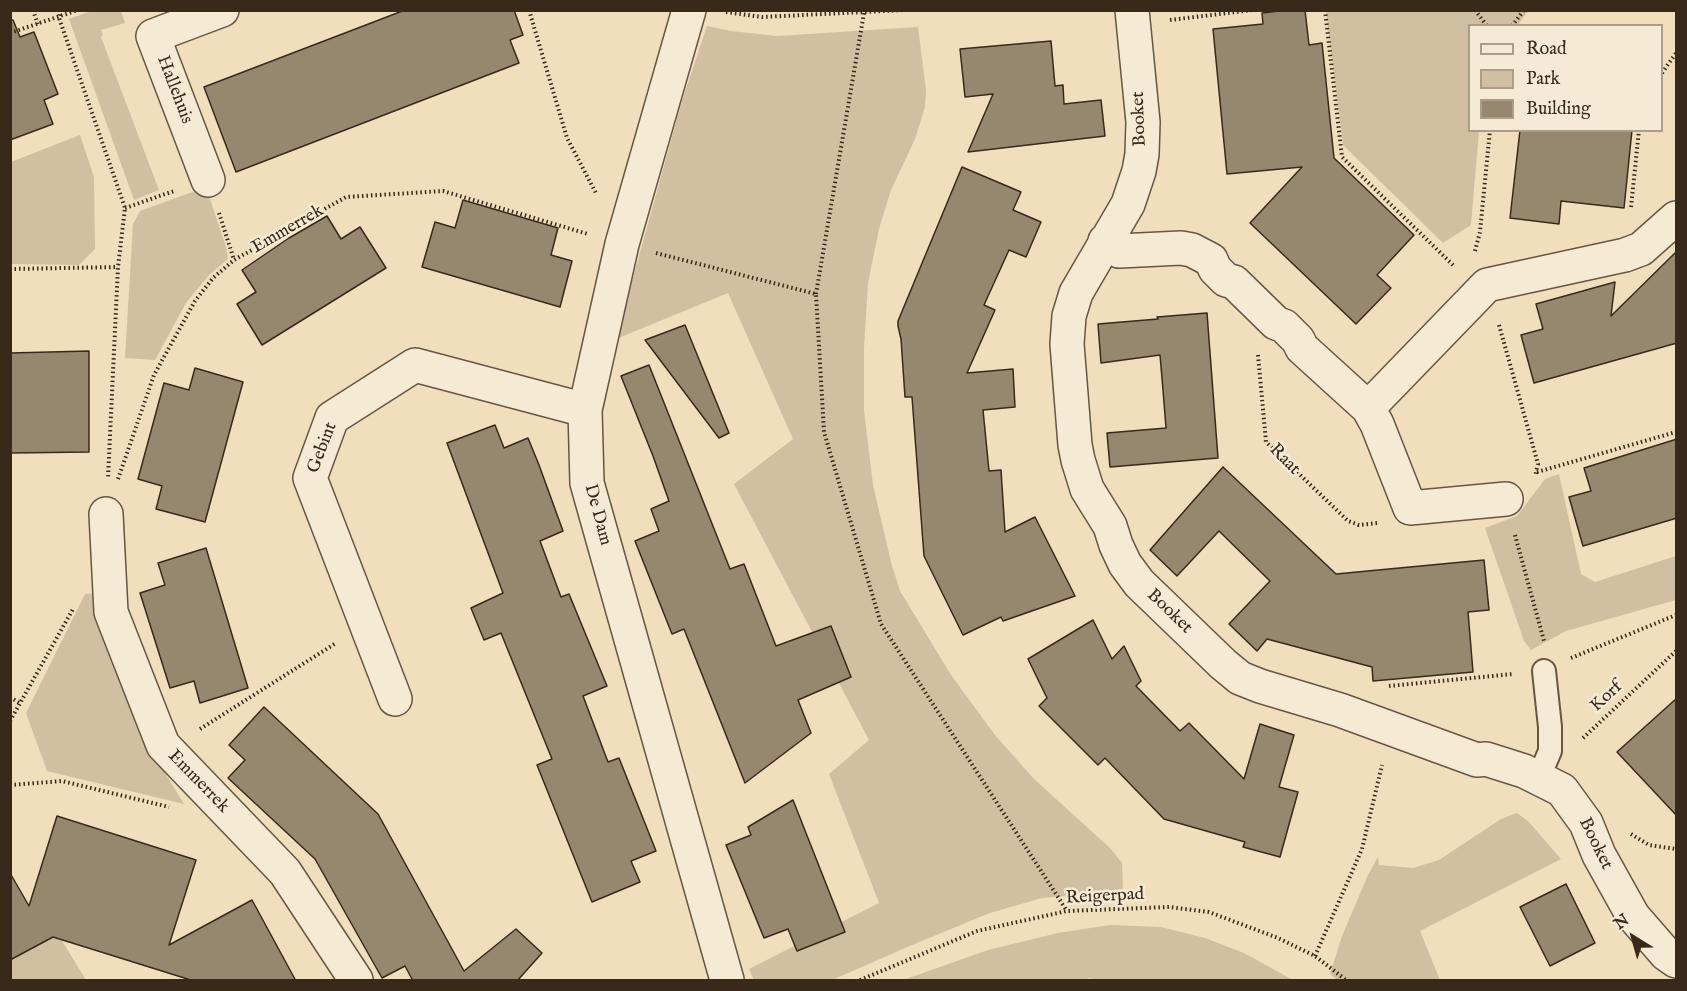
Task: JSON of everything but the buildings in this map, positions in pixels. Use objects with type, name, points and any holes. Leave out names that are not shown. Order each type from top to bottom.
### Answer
[{"type":"street","name":"Hallehuis","points":[[208,180],[153,36],[222,10]]},
{"type":"street","name":"De Dam","points":[[689,10],[622,244],[585,410],[587,483],[727,981]]},
{"type":"street","name":"Booket","points":[[1133,17],[1143,122],[1139,171],[1128,204],[1076,293],[1069,316],[1066,344],[1078,460],[1087,489],[1107,521],[1125,564],[1139,583],[1240,678],[1354,715],[1477,760],[1544,764],[1586,823],[1599,855],[1633,916],[1666,954],[1677,961]]},
{"type":"street","points":[[1368,408],[1487,285],[1607,260],[1641,249],[1677,218]]},
{"type":"street","points":[[1105,242],[1119,250],[1168,247],[1192,250],[1211,260],[1215,269],[1226,280],[1234,282],[1291,333],[1302,348],[1368,408],[1377,424],[1410,508],[1506,500]]},
{"type":"street","name":"Gebint","points":[[395,699],[310,478],[332,418],[415,365],[585,410]]},
{"type":"street","name":"Emmerrek","points":[[106,514],[111,612],[163,745],[285,872],[356,981]]},
{"type":"lane","points":[[1544,764],[1547,669]]},
{"type":"path","points":[[33,10],[38,25]]},
{"type":"path","points":[[61,10],[59,18],[125,208],[118,267],[106,514]]},
{"type":"path","points":[[10,33],[78,10]]},
{"type":"path","points":[[529,10],[567,138],[622,244]]},
{"type":"path","points":[[720,10],[762,17],[905,10]]},
{"type":"path","points":[[1133,17],[1253,10]]},
{"type":"path","points":[[1324,10],[1342,157],[1446,258]]},
{"type":"path","points":[[1475,10],[1486,24]]},
{"type":"path","points":[[1514,24],[1524,10]]},
{"type":"path","points":[[864,13],[816,294],[824,432],[881,624],[1067,911]]},
{"type":"path","points":[[1663,72],[1677,53]]},
{"type":"path","points":[[1480,232],[1490,132]]},
{"type":"path","points":[[1639,132],[1629,229],[1641,249]]},
{"type":"path","points":[[125,208],[208,180],[234,260]]},
{"type":"path","name":"Emmerrek","points":[[106,514],[153,375],[195,301],[213,278],[234,260],[346,197],[443,191],[622,244],[816,294]]},
{"type":"path","points":[[10,269],[118,267]]},
{"type":"path","points":[[1487,285],[1538,464],[1533,478],[1506,500],[1547,669]]},
{"type":"path","name":"Raat","points":[[1270,316],[1259,327],[1257,346],[1266,442],[1353,524],[1366,525],[1398,519],[1410,508]]},
{"type":"path","points":[[1537,472],[1677,432]]},
{"type":"path","points":[[10,721],[92,575],[108,563]]},
{"type":"path","points":[[1354,715],[1362,689],[1547,669],[1677,615]]},
{"type":"path","points":[[168,750],[367,624]]},
{"type":"path","name":"Korf","points":[[1544,764],[1572,747],[1677,651]]},
{"type":"path","points":[[10,697],[21,704]]},
{"type":"path","points":[[1315,956],[1362,849],[1394,731]]},
{"type":"path","points":[[10,785],[62,781],[172,808]]},
{"type":"path","name":"Reigerpad","points":[[860,981],[977,931],[1067,911],[1169,908],[1209,912],[1278,938],[1315,956],[1346,981]]},
{"type":"green space","points":[[94,10],[121,11],[125,23],[101,30],[103,35],[101,37],[159,190],[134,200],[69,19]]},
{"type":"green space","points":[[1326,11],[1528,11],[1519,24],[1468,24],[1468,132],[1479,132],[1471,225],[1443,243],[1343,145]]},
{"type":"green space","points":[[707,26],[777,36],[918,27],[926,90],[925,107],[915,139],[891,190],[879,229],[868,283],[864,348],[864,410],[873,485],[891,562],[900,591],[951,675],[995,735],[1034,779],[1110,848],[1122,863],[1123,890],[1042,898],[990,913],[832,980],[754,980],[749,969],[879,903],[829,774],[869,740],[734,484],[793,439],[728,293],[616,339],[682,101]]},
{"type":"green space","points":[[80,135],[94,177],[95,249],[79,265],[11,264],[11,162]]},
{"type":"green space","points":[[206,187],[228,259],[209,275],[186,303],[155,360],[125,358],[133,224],[140,211]]},
{"type":"green space","points":[[1559,474],[1581,574],[1595,582],[1676,556],[1676,600],[1566,631],[1531,650],[1524,641],[1485,528],[1517,516],[1545,479]]},
{"type":"green space","points":[[98,593],[139,730],[184,804],[47,771],[26,713],[85,594]]},
{"type":"green space","points":[[1517,813],[1529,822],[1561,859],[1420,931],[1440,980],[1337,980],[1330,974],[1342,936],[1378,857],[1379,865],[1413,868],[1439,860],[1501,819]]},
{"type":"green space","points":[[1110,925],[1161,927],[1205,938],[1244,953],[1293,980],[1096,980],[1089,978],[1087,980],[903,980],[988,950],[1058,933]]},
{"type":"green space","points":[[53,926],[86,980],[11,980],[11,952]]}]
